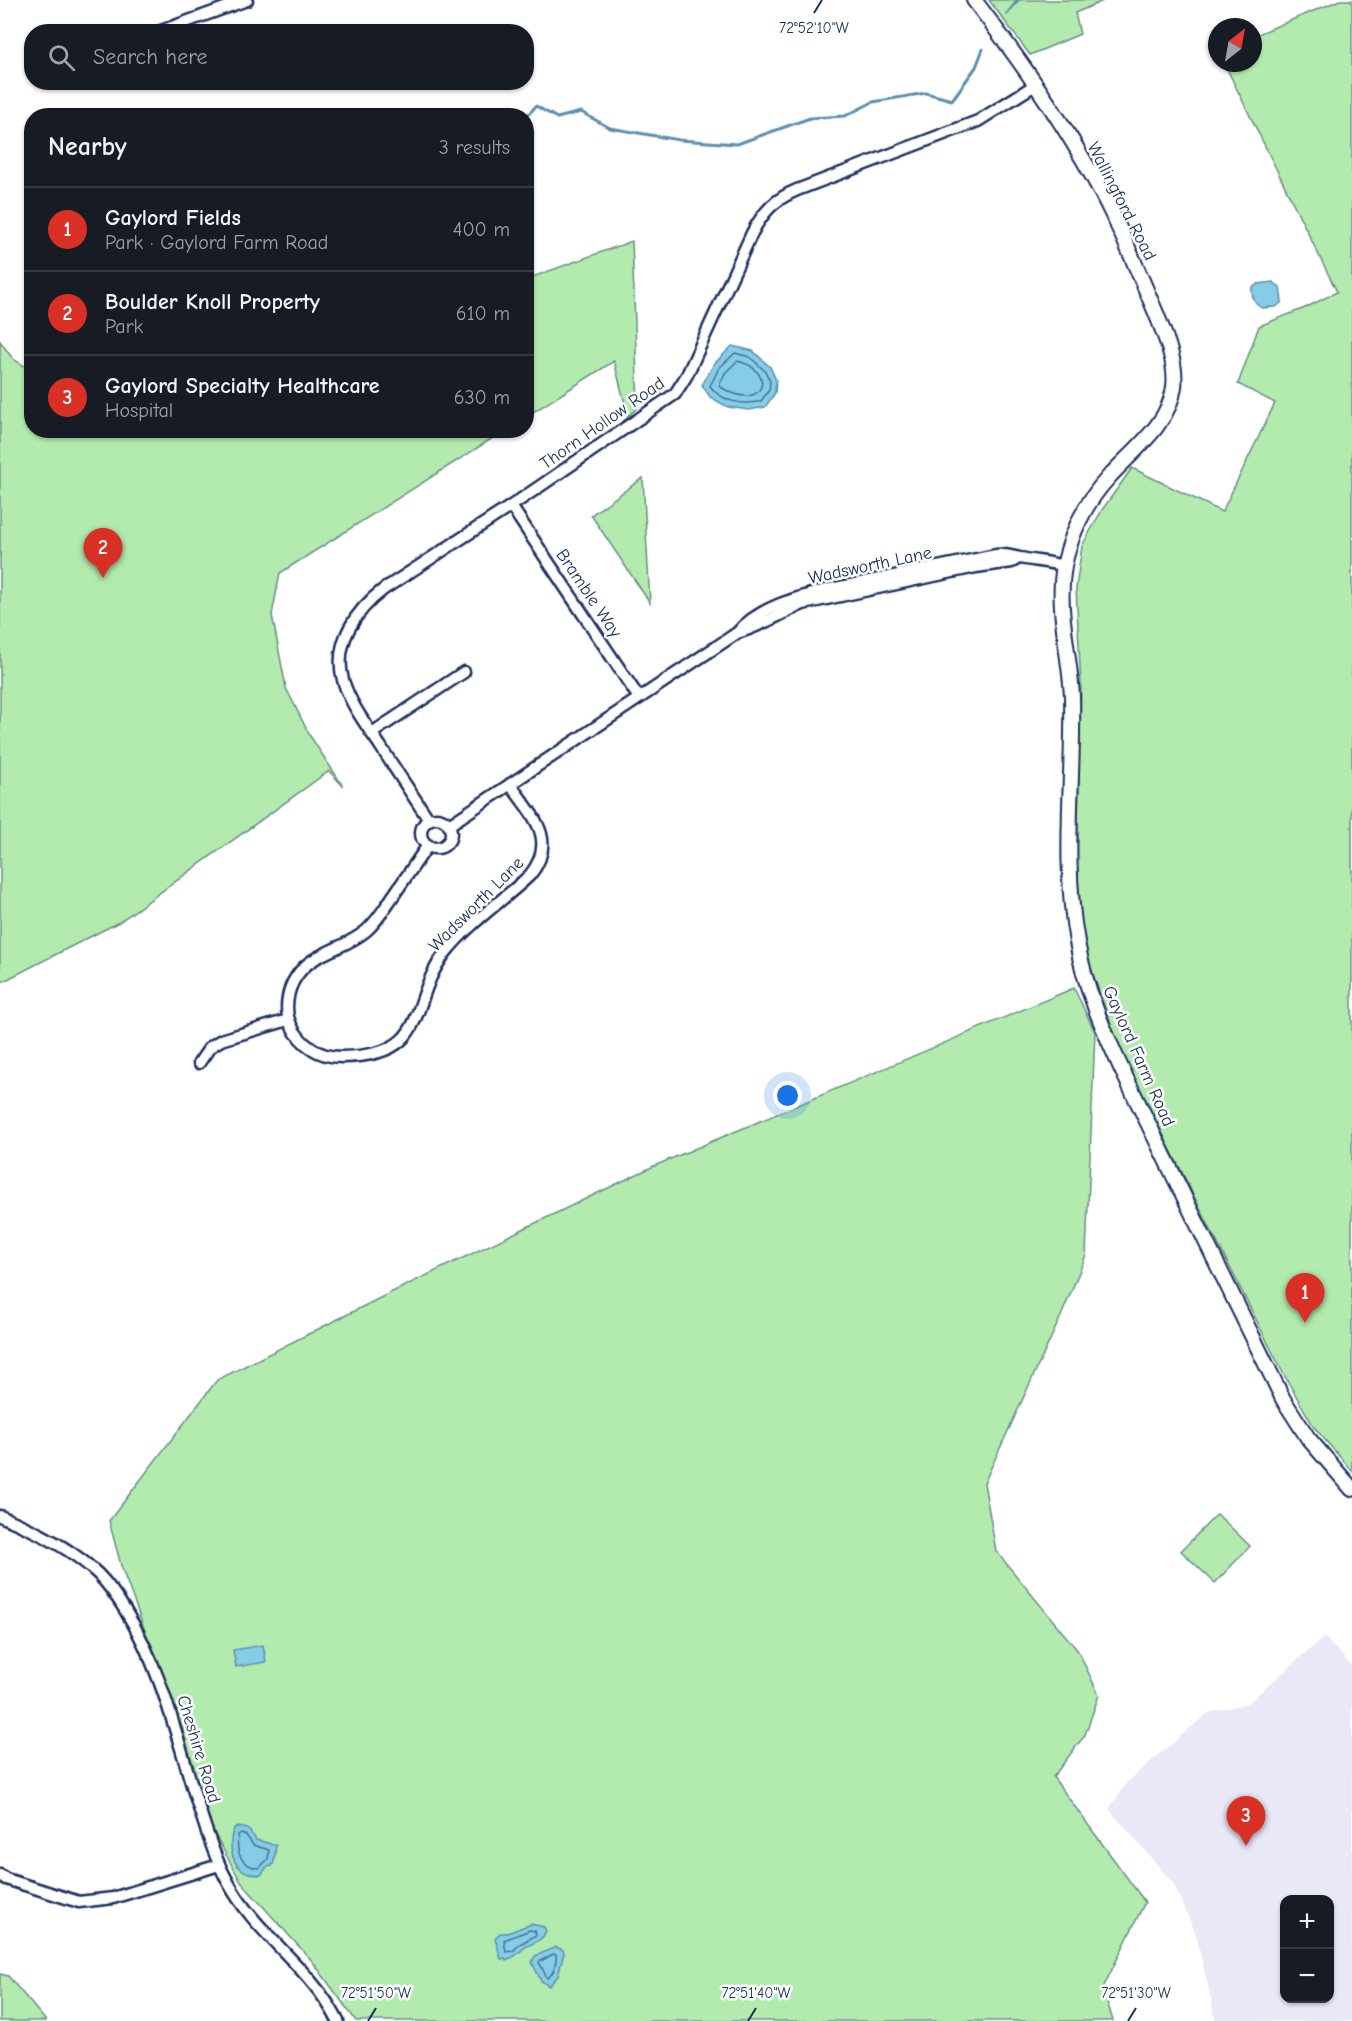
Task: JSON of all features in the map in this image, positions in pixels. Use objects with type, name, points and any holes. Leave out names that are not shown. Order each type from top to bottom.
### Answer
[{"type":"street","points":[[180,24],[247,0]]},
{"type":"street","name":"Wallingford Road","points":[[974,0],[1035,85],[1077,149],[1101,193],[1144,284],[1164,333],[1174,371],[1174,385],[1168,409],[1148,435]]},
{"type":"street","name":"Thorn Hollow Road","points":[[429,820],[356,709],[343,681],[345,639],[357,614],[369,600],[384,589],[675,394],[687,375],[758,221],[773,203],[790,193],[978,121],[1035,85]]},
{"type":"street","name":"Gaylord Farm Road","points":[[1148,435],[1093,497],[1075,530],[1064,566],[1062,613],[1071,683],[1073,724],[1070,881],[1077,942],[1102,1028],[1283,1399],[1308,1438],[1352,1489]]},
{"type":"street","name":"Bramble Way","points":[[511,506],[639,698]]},
{"type":"street","name":"Wadsworth Lane","points":[[449,825],[737,633],[744,624],[773,607],[798,597],[996,555],[1010,554],[1019,558],[1048,561],[1064,566]]},
{"type":"street","points":[[372,733],[464,672]]},
{"type":"street","name":"Wadsworth Lane","points":[[288,1020],[294,1032],[310,1048],[332,1057],[377,1053],[405,1036],[418,1016],[433,971],[447,951],[530,875],[542,857],[544,842],[542,833],[510,784]]},
{"type":"street","points":[[442,819],[449,825],[451,834],[448,842],[441,847],[428,845],[422,837],[425,824],[429,820],[442,819]]},
{"type":"street","points":[[199,1063],[210,1047],[220,1040],[288,1020],[288,997],[296,976],[310,962],[368,930],[428,845]]},
{"type":"street","name":"Cheshire Road","points":[[0,1516],[44,1536],[81,1560],[106,1582],[129,1617],[153,1662],[166,1695],[189,1778],[219,1865],[241,1903],[311,1978],[326,1998],[338,2021]]},
{"type":"street","points":[[0,1875],[6,1879],[79,1902],[113,1898],[219,1865]]},
{"type":"shaded area","points":[[1324,1637],[1352,1666],[1352,2021],[1216,2021],[1196,1935],[1173,1883],[1109,1809],[1128,1781],[1208,1713],[1248,1703]]},
{"type":"green space","points":[[989,0],[1105,0],[1075,13],[1080,34],[1030,55]]},
{"type":"green space","points":[[1340,0],[1352,0],[1352,1471],[1314,1427],[1283,1373],[1118,1045],[1084,949],[1077,868],[1081,686],[1076,588],[1082,546],[1102,510],[1132,468],[1222,512],[1275,403],[1238,384],[1259,326],[1305,308],[1337,292],[1228,72],[1262,72],[1262,32]]},
{"type":"green space","points":[[632,241],[638,407],[628,416],[614,361],[534,412],[534,276]]},
{"type":"green space","points":[[0,341],[13,359],[24,366],[24,438],[493,438],[280,573],[272,615],[286,688],[310,736],[343,786],[329,771],[119,922],[0,983]]},
{"type":"green space","points":[[643,478],[650,603],[591,515]]},
{"type":"green space","points":[[1074,988],[1095,1032],[1086,1255],[1062,1314],[984,1483],[996,1551],[1078,1651],[1099,1695],[1085,1735],[1053,1777],[1145,1902],[1103,1988],[1113,2021],[356,2021],[313,1962],[241,1882],[210,1825],[173,1706],[122,1569],[109,1521],[217,1380],[388,1294],[654,1166]]},
{"type":"green space","points":[[1217,1514],[1250,1546],[1215,1583],[1181,1551]]},
{"type":"green space","points":[[0,1974],[8,1976],[46,2021],[0,2021]]},
{"type":"water","points":[[1273,282],[1280,287],[1282,302],[1276,307],[1261,308],[1254,300],[1252,288],[1258,284]]},
{"type":"water","points":[[732,346],[753,351],[770,367],[776,380],[775,393],[765,407],[749,410],[728,407],[710,397],[702,385],[714,364]]},
{"type":"water","points":[[263,1645],[266,1662],[236,1667],[233,1650]]},
{"type":"water","points":[[235,1827],[248,1830],[256,1840],[276,1845],[272,1866],[267,1867],[261,1875],[243,1870],[234,1861],[231,1837]]},
{"type":"water","points":[[531,1924],[544,1927],[546,1931],[542,1938],[509,1960],[501,1959],[495,1938],[500,1933],[507,1933]]},
{"type":"water","points":[[556,1947],[564,1953],[558,1976],[549,1986],[541,1981],[532,1962],[535,1956]]},
{"type":"waterway","points":[[1007,14],[1018,0]]},
{"type":"waterway","points":[[534,108],[536,106],[557,118],[581,112],[610,128],[679,140],[737,144],[810,118],[845,116],[873,102],[926,93],[952,100],[976,67],[983,49]]},
{"type":"place","name":"Boulder Knoll Property","points":[[103,578]]},
{"type":"place","name":"Gaylord Fields","points":[[1305,1323]]},
{"type":"place","name":"Gaylord Specialty Healthcare","points":[[1246,1846]]}]
